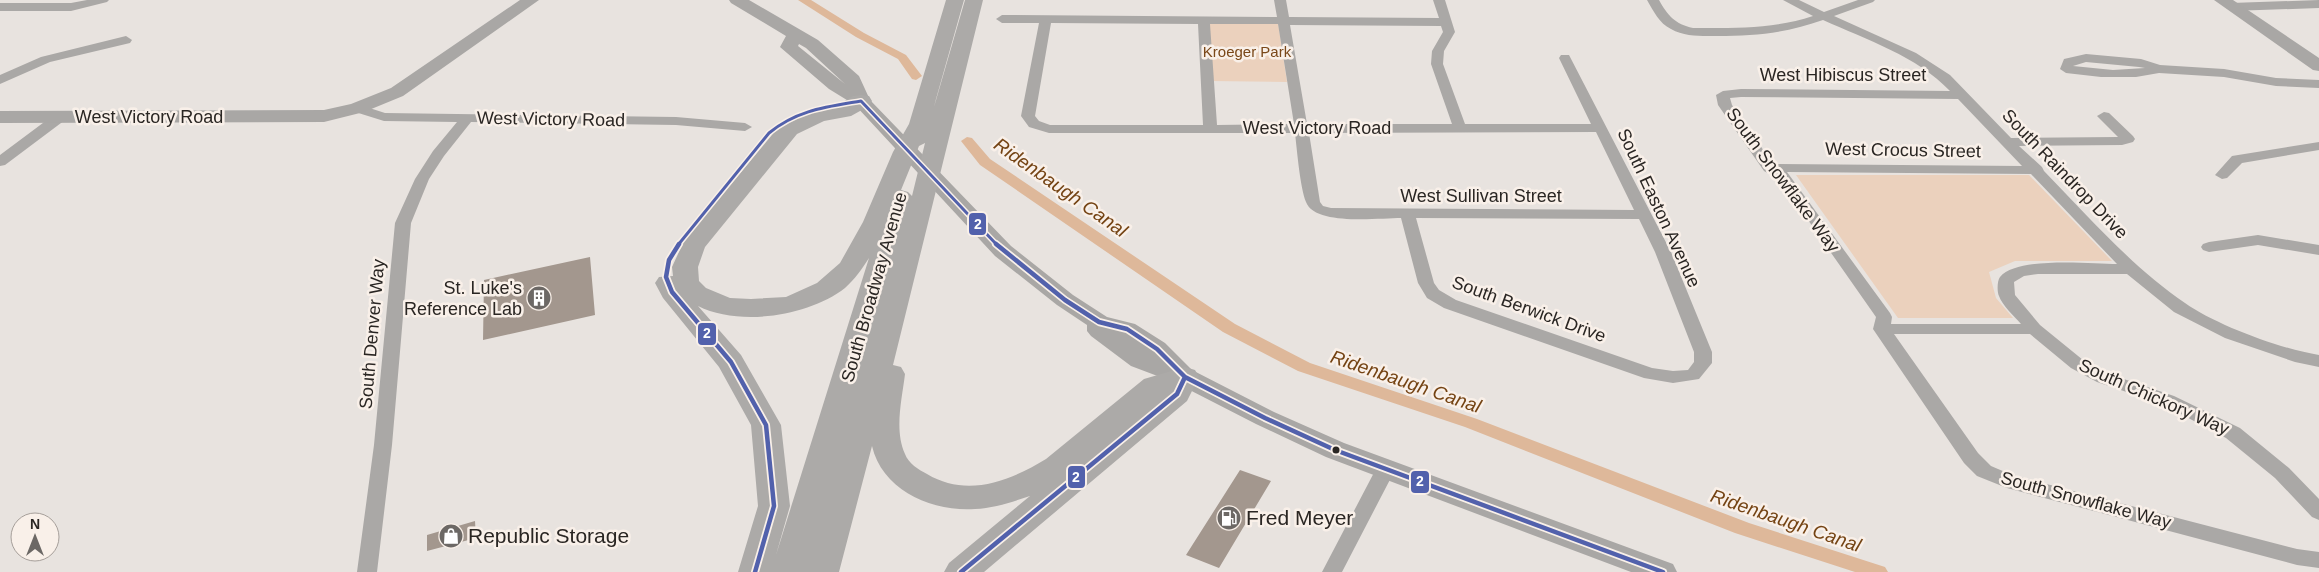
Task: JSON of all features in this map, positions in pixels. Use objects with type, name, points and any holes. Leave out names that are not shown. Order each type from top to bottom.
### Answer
[{"type":"main road","name":"West Victory Road","points":[[0,117],[324,116],[357,108],[396,92],[531,0]]},
{"type":"main road","points":[[738,0],[795,36],[789,47],[804,57],[835,85],[870,110],[959,207],[1003,251],[1065,300],[1099,322],[1099,331],[1140,360],[1185,377],[1273,422],[1385,470],[1663,572]]},
{"type":"main road","name":"South Broadway Avenue","points":[[788,572],[843,392],[920,123],[925,99],[955,0]]},
{"type":"main road","name":"South Broadway Avenue","points":[[822,572],[893,316],[974,0]]},
{"type":"main road","points":[[2227,3],[2319,66]]},
{"type":"main road","points":[[755,572],[774,506],[766,425],[730,362],[672,292],[666,277],[670,260],[680,242],[777,126],[791,116],[835,102],[870,110]]},
{"type":"main road","points":[[870,110],[843,111],[818,116],[796,125],[768,152],[693,246],[685,260],[684,273],[687,285],[696,294],[715,303],[737,308],[764,308],[788,304],[810,297],[833,284],[849,268],[861,250],[920,123]]},
{"type":"main road","points":[[893,316],[895,345],[884,433],[891,461],[910,480],[935,493],[966,498],[1002,495],[1033,482],[1060,466],[1158,384],[1185,377]]},
{"type":"main road","points":[[961,572],[1012,528],[1177,394],[1185,377]]},
{"type":"street","points":[[0,7],[71,7],[103,0]]},
{"type":"street","points":[[1280,0],[1301,128]]},
{"type":"street","points":[[1438,0],[1449,32],[1438,51],[1437,64],[1460,128]]},
{"type":"street","points":[[1653,0],[1670,24],[1693,32],[1769,31],[1795,26],[1869,0]]},
{"type":"street","name":"South Raindrop Drive","points":[[1789,0],[1912,56],[1945,78],[2130,269],[2180,308],[2231,334],[2301,358],[2319,361]]},
{"type":"street","points":[[2227,3],[2304,6],[2319,4]]},
{"type":"street","points":[[2304,6],[2319,15]]},
{"type":"street","points":[[1002,19],[1446,22]]},
{"type":"street","name":"West Victory Road","points":[[1046,20],[1028,116],[1034,124],[1049,129],[1601,128]]},
{"type":"street","points":[[1204,21],[1210,128]]},
{"type":"street","points":[[0,80],[35,61],[90,51],[126,40]]},
{"type":"street","name":"South Easton Avenue","points":[[1565,58],[1663,252],[1703,352],[1703,363],[1693,375]]},
{"type":"street","points":[[2159,69],[2144,73],[2099,74],[2066,69],[2068,62],[2086,58],[2141,63],[2159,69],[2224,73],[2276,82],[2319,84]]},
{"type":"street","name":"West Hibiscus Street","points":[[1723,95],[1741,93],[1962,95]]},
{"type":"street","name":"South Snowflake Way","points":[[1723,95],[1725,105],[1769,168],[1785,177],[1884,317],[1881,329],[1971,458],[1984,471],[2007,481],[2297,557],[2319,560]]},
{"type":"street","name":"West Victory Road","points":[[357,108],[384,117],[676,121],[745,126]]},
{"type":"street","points":[[2008,142],[2122,142],[2128,139],[2104,116]]},
{"type":"street","points":[[0,162],[60,118]]},
{"type":"street","name":"South Denver Way","points":[[368,572],[383,445],[403,224],[422,179],[438,154],[468,118]]},
{"type":"street","name":"West Sullivan Street","points":[[1301,128],[1313,202],[1318,209],[1329,213],[1645,215]]},
{"type":"street","points":[[2222,175],[2237,159],[2319,146]]},
{"type":"street","name":"West Crocus Street","points":[[1769,168],[2036,170]]},
{"type":"street","name":"South Berwick Drive","points":[[1407,214],[1426,283],[1433,294],[1450,304],[1650,374],[1673,377],[1693,375]]},
{"type":"street","points":[[2209,247],[2271,240],[2319,250]]},
{"type":"street","name":"South Chickory Way","points":[[2130,269],[2038,269],[2019,272],[2006,280],[2007,296],[2034,328],[2054,347],[2077,364],[2103,378],[2168,400],[2234,432],[2282,473],[2319,512]]},
{"type":"street","points":[[1881,329],[2034,328]]},
{"type":"street","points":[[1332,572],[1385,470]]},
{"type":"green space","name":"Kroeger Park","points":[[1207,23],[1278,23],[1287,82],[1210,81]]},
{"type":"green space","points":[[1796,175],[2029,175],[2112,261],[2015,261],[1989,272],[1996,298],[2013,318],[1898,318]]},
{"type":"building","name":"St. Luke's Reference Lab","points":[[590,257],[595,315],[483,340],[484,280]]},
{"type":"building","name":"Fred Meyer","points":[[1240,470],[1271,481],[1219,568],[1186,555]]},
{"type":"building","name":"Republic Storage","points":[[475,521],[476,538],[427,551],[427,535]]},
{"type":"waterway","name":"Ridenbaugh Canal","points":[[803,0],[860,35],[902,57],[916,76]]},
{"type":"waterway","name":"Ridenbaugh Canal","points":[[967,141],[985,162],[1229,328],[1304,367],[1471,423],[1742,528],[1878,572]]},
{"type":"transit line","name":"2","points":[[755,572],[774,506],[766,425],[731,362],[672,292],[666,277],[669,260],[680,242],[769,133],[779,125],[812,109],[861,101],[1003,251],[1065,300],[1099,322],[1127,329],[1157,349],[1185,377],[1265,418],[1335,450],[1663,572]]},
{"type":"transit line","name":"2","points":[[961,572],[1177,394],[1185,377]]},
{"type":"place","name":"St. Luke's Reference Lab","points":[[539,298]]},
{"type":"place","name":"Fred Meyer","points":[[1229,518]]},
{"type":"place","name":"Republic Storage","points":[[451,536]]}]
